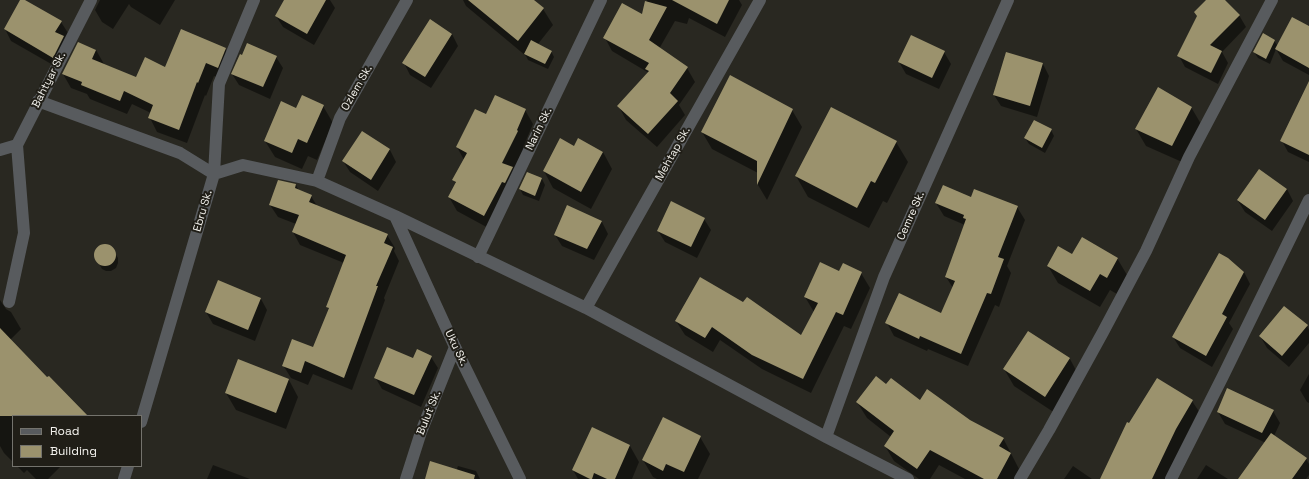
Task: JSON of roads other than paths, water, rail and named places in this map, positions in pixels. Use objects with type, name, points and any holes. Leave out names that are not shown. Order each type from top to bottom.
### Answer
[{"type":"street","name":"Bahtyar Sk.","points":[[17,145],[38,101],[91,0]]},
{"type":"street","name":"Ebru Sk.","points":[[142,419],[214,174],[219,84],[254,0]]},
{"type":"street","name":"Ozlem Sk.","points":[[317,181],[340,118],[407,0]]},
{"type":"street","name":"Narin Sk.","points":[[478,257],[601,0]]},
{"type":"street","name":"Mehtap Sk.","points":[[586,308],[760,0]]},
{"type":"street","name":"Cemre Sk.","points":[[826,437],[884,277],[1008,0]]},
{"type":"street","points":[[1020,479],[1049,430],[1146,251],[1189,157],[1272,0]]},
{"type":"street","points":[[38,101],[180,152],[214,174],[243,166],[317,181],[395,216],[586,308],[826,437],[908,479]]},
{"type":"street","points":[[0,150],[17,145],[24,232],[9,302]]},
{"type":"street","points":[[1171,479],[1309,200]]},
{"type":"street","name":"Uku Sk.","points":[[395,216],[455,348],[520,479]]},
{"type":"street","name":"Bulut Sk.","points":[[406,479],[421,432],[455,348]]},
{"type":"street","points":[[124,479],[128,467]]}]
